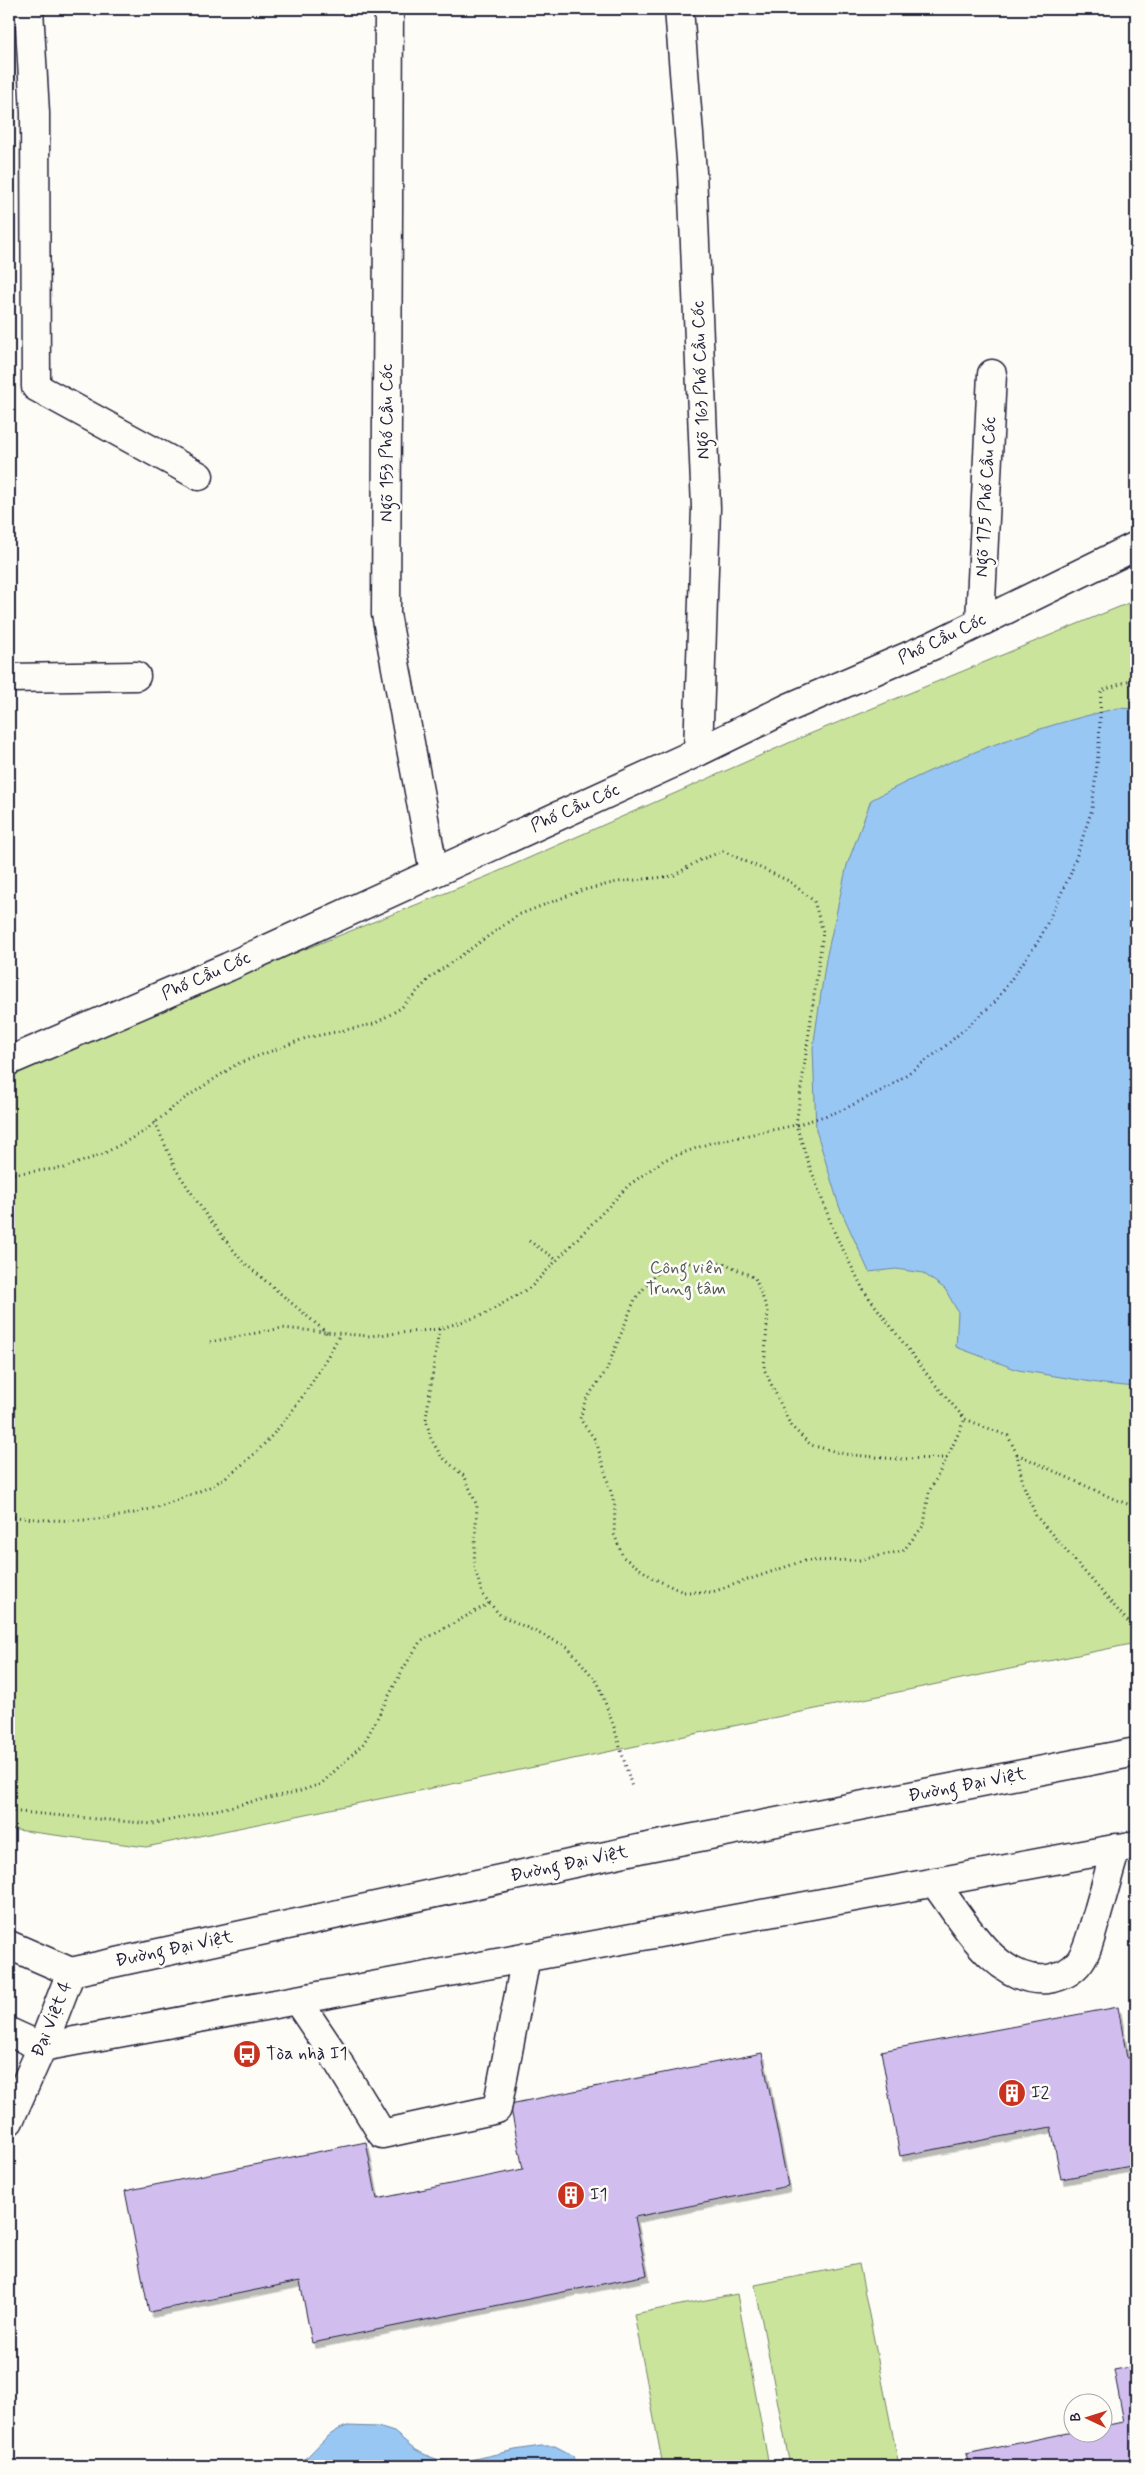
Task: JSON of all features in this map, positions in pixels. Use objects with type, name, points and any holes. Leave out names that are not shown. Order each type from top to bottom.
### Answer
[{"type":"street","points":[[29,9],[35,113],[36,386],[199,476]]},
{"type":"street","name":"Ngõ 153 Phố Cầu Cốc","points":[[389,9],[386,614],[434,872]]},
{"type":"street","name":"Ngõ 163 Phố Cầu Cốc","points":[[679,9],[692,172],[706,508],[698,752]]},
{"type":"street","name":"Ngõ 175 Phố Cầu Cốc","points":[[980,620],[992,374]]},
{"type":"street","name":"Phố Cầu Cốc","points":[[9,1061],[228,967],[698,752],[790,707],[934,645],[980,620],[1136,546]]},
{"type":"street","points":[[9,678],[136,676]]},
{"type":"street","name":"Đường Đại Việt","points":[[71,1972],[644,1848],[1136,1752]]},
{"type":"street","points":[[934,1882],[983,1947],[1001,1965],[1027,1978],[1056,1978],[1070,1972],[1080,1961],[1126,1847]]},
{"type":"street","points":[[9,2032],[42,2047],[1126,1847]]},
{"type":"street","points":[[9,1945],[71,1972]]},
{"type":"street","points":[[297,2000],[332,2052],[382,2134],[497,2108],[526,1957]]},
{"type":"street","name":"Đại Việt 4","points":[[9,2122],[42,2047],[71,1972]]},
{"type":"path","points":[[210,1342],[282,1328],[368,1336],[439,1329],[483,1315],[531,1288],[629,1185],[664,1160],[710,1143],[796,1124],[840,1111],[889,1087],[942,1050],[995,1002],[1040,940],[1071,873],[1092,808],[1100,746],[1101,691],[1136,678]]},
{"type":"path","points":[[9,1174],[64,1168],[95,1157],[144,1131],[237,1064],[306,1038],[374,1024],[401,1008],[430,976],[518,915],[580,891],[617,882],[673,876],[700,860],[723,851],[789,881],[814,901],[823,932],[796,1124],[835,1234],[864,1291],[933,1382],[965,1418],[1008,1436],[1016,1454],[1023,1484],[1036,1516],[1136,1631]]},
{"type":"path","points":[[155,1122],[175,1168],[206,1215],[242,1261],[328,1333]]},
{"type":"path","points":[[530,1241],[558,1260]]},
{"type":"path","points":[[947,1458],[896,1459],[844,1454],[811,1445],[791,1426],[764,1369],[768,1311],[755,1278],[724,1263],[688,1263],[656,1274],[635,1299],[606,1371],[585,1401],[580,1419],[596,1441],[615,1506],[614,1534],[623,1558],[653,1578],[682,1592],[712,1592],[804,1561],[859,1560],[902,1551],[924,1525],[928,1492],[947,1458],[965,1418]]},
{"type":"path","points":[[439,1329],[426,1419],[431,1439],[441,1456],[465,1477],[478,1506],[474,1564],[482,1594],[500,1615],[568,1647],[598,1683],[614,1727],[632,1787]]},
{"type":"path","points":[[9,1516],[49,1522],[106,1520],[163,1506],[215,1485],[258,1450],[295,1406],[324,1364],[340,1334]]},
{"type":"path","points":[[1016,1454],[1114,1499],[1136,1507]]},
{"type":"path","points":[[9,1811],[153,1824],[300,1791],[321,1784],[364,1743],[403,1669],[420,1642],[490,1603]]},
{"type":"green space","name":"Công viên Trung tâm","points":[[1136,600],[1136,1643],[146,1847],[9,1829],[9,1065],[178,1000],[488,876],[800,738]]},
{"type":"green space","points":[[859,2264],[899,2466],[790,2466],[755,2285]]},
{"type":"green space","points":[[737,2294],[769,2466],[663,2466],[634,2314]]},
{"type":"water","points":[[1118,708],[1136,709],[1136,1387],[1104,1384],[1018,1370],[956,1347],[958,1312],[945,1289],[923,1273],[896,1269],[869,1272],[839,1206],[816,1130],[813,1048],[826,959],[847,865],[871,800],[931,770],[991,746],[1053,725]]},
{"type":"water","points":[[347,2426],[378,2427],[394,2432],[416,2450],[428,2456],[456,2463],[515,2450],[555,2446],[574,2456],[577,2466],[296,2466],[332,2433]]},
{"type":"building","name":"I2","points":[[1118,2007],[1127,2058],[1136,2057],[1136,2165],[1061,2179],[1051,2127],[900,2156],[881,2051]]},
{"type":"building","name":"I1","points":[[762,2053],[788,2186],[635,2217],[647,2275],[312,2343],[300,2281],[149,2312],[125,2191],[366,2142],[377,2199],[523,2169],[510,2104]]},
{"type":"building","points":[[1136,2366],[1136,2466],[969,2466],[966,2454],[1062,2434],[1062,2442],[1112,2442],[1112,2424],[1124,2422],[1114,2370]]},
{"type":"place","name":"Tòa nhà I1","points":[[247,2054]]},
{"type":"place","name":"I2","points":[[1012,2093]]},
{"type":"place","name":"I1","points":[[571,2195]]}]
